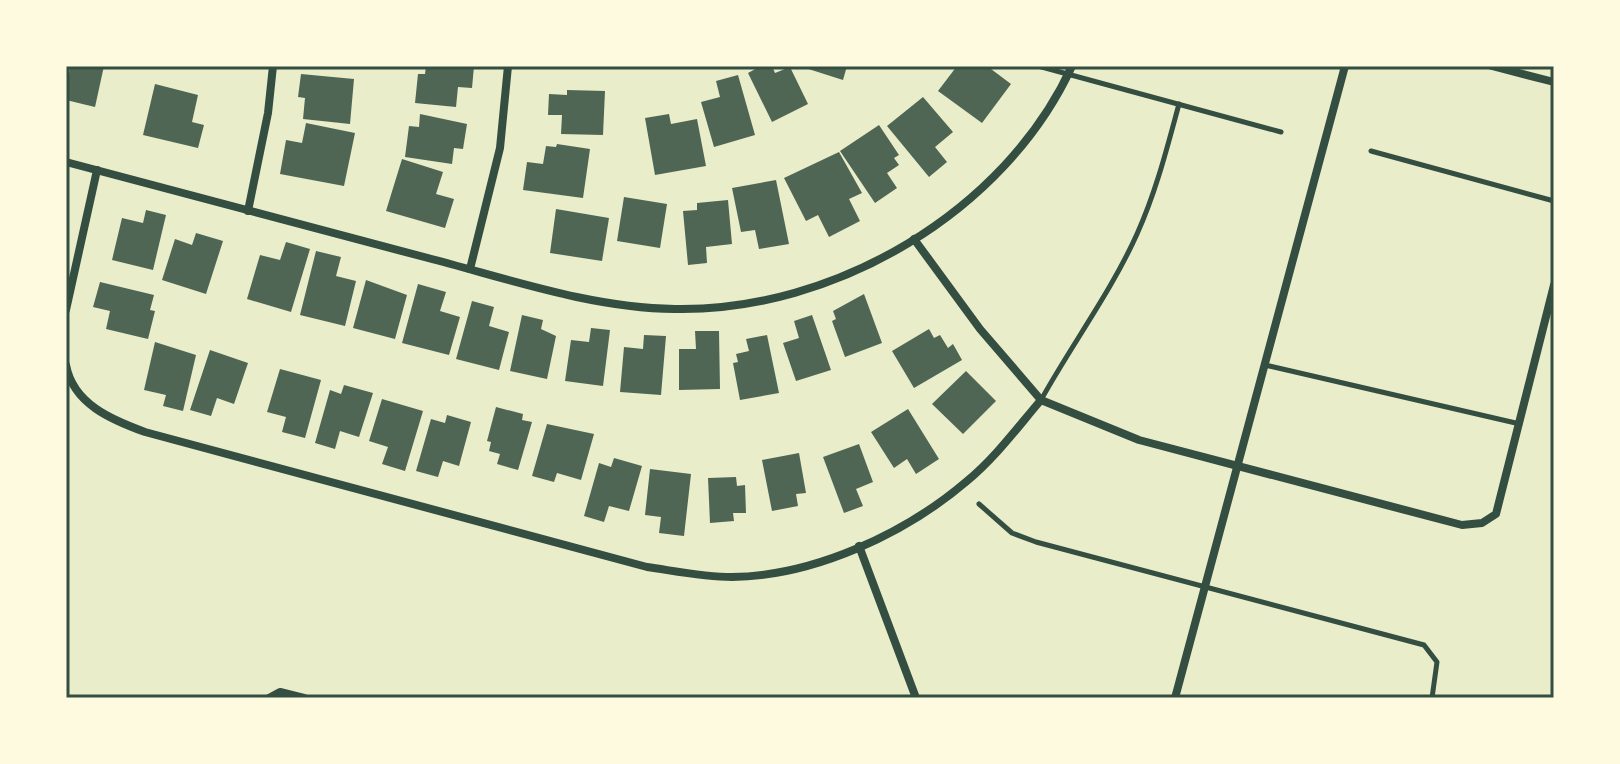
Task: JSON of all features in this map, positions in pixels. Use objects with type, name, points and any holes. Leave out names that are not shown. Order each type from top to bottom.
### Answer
[{"type":"street","points":[[248,211],[268,113],[273,66]]},
{"type":"street","points":[[470,269],[500,148],[508,66]]},
{"type":"street","points":[[1175,698],[1345,66]]},
{"type":"street","points":[[1492,66],[1554,82]]},
{"type":"street","points":[[66,162],[595,301],[678,309],[742,304],[807,291],[914,239],[989,179],[1045,113],[1070,70]]},
{"type":"street","points":[[66,310],[97,170]]},
{"type":"street","points":[[914,239],[980,329],[1041,400],[1139,440],[1445,523],[1482,523],[1496,514],[1554,285]]},
{"type":"street","points":[[66,365],[85,401],[111,420],[145,432],[647,567],[733,577],[789,570],[859,546],[914,520],[967,481],[1041,400]]},
{"type":"street","points":[[859,546],[916,698]]},
{"type":"street","points":[[269,698],[280,692],[304,698]]},
{"type":"lane","points":[[1038,66],[1070,70],[1281,132]]},
{"type":"lane","points":[[1041,400],[1076,337],[1105,296],[1137,235],[1158,182],[1179,104]]},
{"type":"lane","points":[[1371,151],[1554,201]]},
{"type":"lane","points":[[1264,364],[1520,424]]},
{"type":"lane","points":[[979,504],[1012,533],[1036,542],[1424,645],[1437,662],[1432,698]]},
{"type":"building","points":[[70,66],[104,66],[95,107],[66,100]]},
{"type":"building","points":[[426,66],[474,66],[472,88],[458,87],[456,107],[415,103],[418,74],[425,74]]},
{"type":"building","points":[[761,66],[772,66],[775,73],[790,67],[808,104],[772,122],[748,73]]},
{"type":"building","points":[[799,66],[847,66],[843,80]]},
{"type":"building","points":[[957,66],[987,66],[1011,84],[982,123],[938,91]]},
{"type":"building","points":[[301,74],[354,79],[350,124],[303,119],[305,98],[298,97]]},
{"type":"building","points":[[738,75],[755,135],[714,147],[701,102],[720,97],[716,81]]},
{"type":"building","points":[[155,84],[198,95],[192,122],[204,125],[198,148],[143,135]]},
{"type":"building","points":[[567,90],[605,91],[603,135],[561,134],[562,115],[548,115],[549,94],[567,95]]},
{"type":"building","points":[[923,97],[953,132],[935,147],[947,162],[929,177],[887,126]]},
{"type":"building","points":[[420,114],[467,124],[463,149],[454,148],[452,164],[405,157],[409,126],[419,127]]},
{"type":"building","points":[[669,114],[671,124],[697,119],[706,166],[655,175],[645,118]]},
{"type":"building","points":[[306,123],[355,133],[344,186],[280,174],[286,140],[302,143]]},
{"type":"building","points":[[879,125],[899,155],[894,158],[899,165],[887,173],[897,188],[875,203],[840,151]]},
{"type":"building","points":[[557,144],[590,149],[583,198],[523,190],[527,162],[543,164],[546,146],[556,147]]},
{"type":"building","points":[[839,152],[862,193],[849,199],[860,221],[829,237],[818,215],[806,221],[784,178]]},
{"type":"building","points":[[402,159],[443,172],[436,194],[454,199],[445,228],[386,211]]},
{"type":"building","points":[[776,180],[789,244],[759,249],[755,230],[741,232],[732,188]]},
{"type":"building","points":[[624,197],[667,204],[660,248],[617,241]]},
{"type":"building","points":[[728,200],[732,244],[706,247],[707,263],[688,265],[683,211],[697,210],[697,203]]},
{"type":"building","points":[[556,209],[609,218],[602,261],[550,253]]},
{"type":"building","points":[[146,210],[166,215],[153,270],[112,260],[122,218],[143,223]]},
{"type":"building","points":[[196,233],[223,241],[206,294],[162,280],[175,239],[192,245]]},
{"type":"building","points":[[286,242],[310,249],[291,312],[247,299],[260,255],[280,260]]},
{"type":"building","points":[[316,251],[341,257],[336,276],[356,281],[345,326],[300,315]]},
{"type":"building","points":[[366,280],[407,295],[395,339],[353,328]]},
{"type":"building","points":[[100,282],[154,295],[150,310],[155,311],[148,339],[106,329],[110,311],[93,307]]},
{"type":"building","points":[[418,284],[446,292],[440,311],[460,317],[449,355],[402,343]]},
{"type":"building","points":[[864,294],[882,343],[845,357],[832,321],[836,319],[833,311]]},
{"type":"building","points":[[472,301],[494,307],[489,326],[509,332],[499,370],[456,359]]},
{"type":"building","points":[[522,315],[543,320],[541,329],[556,336],[547,379],[510,371]]},
{"type":"building","points":[[812,315],[831,370],[796,381],[783,343],[799,338],[794,321]]},
{"type":"building","points":[[591,328],[610,330],[603,386],[565,381],[571,340],[589,342]]},
{"type":"building","points":[[929,329],[934,338],[940,335],[948,348],[953,344],[962,360],[914,388],[892,351]]},
{"type":"building","points":[[695,331],[719,331],[720,389],[679,390],[679,349],[696,349]]},
{"type":"building","points":[[644,335],[666,336],[661,395],[620,392],[624,347],[643,349]]},
{"type":"building","points":[[767,335],[779,393],[740,400],[733,363],[738,362],[736,354],[749,351],[746,339]]},
{"type":"building","points":[[155,342],[196,355],[183,411],[163,406],[166,395],[144,390]]},
{"type":"building","points":[[210,350],[248,363],[234,404],[217,398],[211,416],[190,410]]},
{"type":"building","points":[[280,369],[321,380],[305,438],[282,432],[286,417],[267,412]]},
{"type":"building","points":[[966,371],[996,401],[963,434],[932,404]]},
{"type":"building","points":[[344,385],[373,393],[359,437],[340,431],[335,449],[315,443],[330,390],[341,394]]},
{"type":"building","points":[[382,399],[423,411],[405,471],[382,464],[388,447],[369,441]]},
{"type":"building","points":[[496,407],[523,414],[522,420],[532,422],[518,470],[497,464],[500,454],[489,451],[491,442],[487,441]]},
{"type":"building","points":[[908,409],[939,459],[916,474],[907,459],[894,468],[871,432]]},
{"type":"building","points":[[447,415],[471,422],[459,466],[443,461],[438,477],[416,471],[431,419],[445,423]]},
{"type":"building","points":[[547,424],[594,434],[581,480],[557,473],[554,482],[532,476]]},
{"type":"building","points":[[859,444],[873,482],[856,489],[863,506],[844,513],[823,457]]},
{"type":"building","points":[[799,453],[806,493],[796,494],[798,506],[772,511],[762,460]]},
{"type":"building","points":[[614,458],[642,466],[629,511],[609,506],[604,522],[584,516],[599,463],[611,467]]},
{"type":"building","points":[[650,469],[691,474],[684,536],[659,533],[661,517],[645,515]]},
{"type":"building","points":[[736,477],[737,486],[745,485],[746,513],[733,513],[734,521],[710,523],[708,478]]}]
